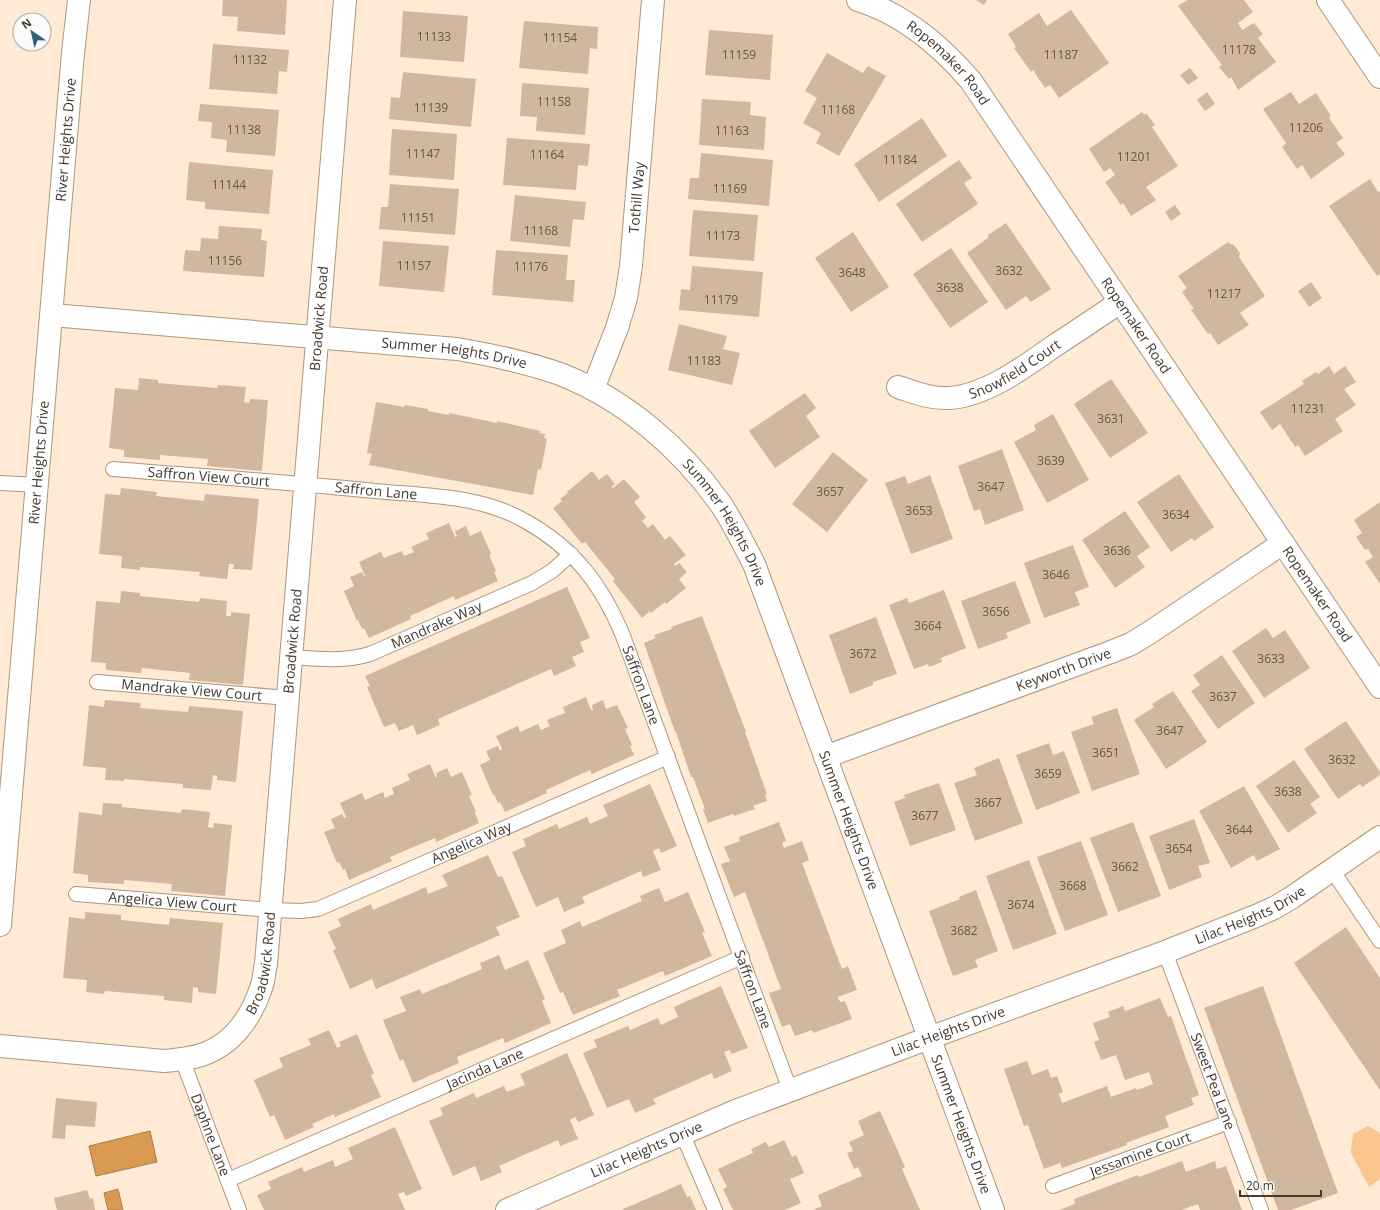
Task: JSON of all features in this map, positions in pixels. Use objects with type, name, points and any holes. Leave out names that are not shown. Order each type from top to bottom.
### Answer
[{"type":"street","name":"River Heights Drive","points":[[0,925],[73,53],[79,0]]},
{"type":"street","name":"Broadwick Road","points":[[0,1046],[164,1061],[201,1055],[218,1047],[241,1027],[249,1016],[262,987],[266,964],[345,0]]},
{"type":"street","name":"Tothill Way","points":[[593,389],[626,298],[631,266],[653,0]]},
{"type":"street","name":"Ropemaker Road","points":[[858,0],[878,7],[900,18],[929,38],[955,62],[971,81],[1380,687]]},
{"type":"street","points":[[1328,0],[1380,77]]},
{"type":"street","name":"Snowfield Court","points":[[898,387],[927,396],[950,398],[963,396],[986,388],[1017,371],[1120,302]]},
{"type":"street","name":"Summer Heights Drive","points":[[52,315],[457,349],[492,355],[527,363],[560,374],[593,389],[622,407],[650,428],[676,451],[699,476],[720,504],[738,533],[754,564],[993,1210]]},
{"type":"street","name":"Keyworth Drive","points":[[825,758],[1131,644],[1283,543]]},
{"type":"street","name":"Lilac Heights Drive","points":[[507,1210],[682,1134],[790,1090],[1165,952],[1274,908],[1380,837]]},
{"type":"lane","name":"Saffron View Court","points":[[113,469],[305,484]]},
{"type":"lane","points":[[0,483],[38,485]]},
{"type":"lane","name":"Saffron Lane","points":[[305,484],[471,500],[525,520],[549,536],[571,554],[588,572],[602,592],[614,614],[790,1090]]},
{"type":"lane","name":"Mandrake Way","points":[[291,657],[333,660],[358,658],[370,654],[532,583],[552,571],[571,554]]},
{"type":"lane","name":"Mandrake View Court","points":[[97,682],[288,698]]},
{"type":"lane","name":"Angelica Way","points":[[270,910],[301,911],[318,908],[668,757]]},
{"type":"lane","points":[[1332,870],[1380,941]]},
{"type":"lane","name":"Angelica View Court","points":[[76,894],[270,910]]},
{"type":"lane","name":"Sweet Pea Lane","points":[[1165,952],[1261,1210]]},
{"type":"lane","name":"Jacinda Lane","points":[[228,1180],[742,957]]},
{"type":"lane","name":"Daphne Lane","points":[[182,1059],[239,1210]]},
{"type":"lane","name":"Jessamine Court","points":[[1053,1186],[1229,1122]]},
{"type":"lane","points":[[682,1134],[715,1210]]},
{"type":"shaded area","points":[[1368,1126],[1380,1133],[1380,1179],[1369,1187],[1351,1153],[1353,1134]]},
{"type":"shaded area","points":[[150,1131],[157,1162],[96,1176],[89,1146]]},
{"type":"shaded area","points":[[118,1189],[123,1210],[108,1210],[104,1193]]},
{"type":"building","points":[[223,0],[287,0],[285,35],[237,31],[238,17],[222,16]]},
{"type":"building","points":[[976,0],[987,0],[984,5]]},
{"type":"building","points":[[1187,0],[1244,0],[1253,12],[1238,23],[1242,30],[1254,23],[1263,34],[1258,38],[1276,62],[1238,90],[1231,77],[1229,79],[1219,67],[1222,65],[1178,6]]},
{"type":"building","points":[[1071,10],[1109,63],[1059,98],[1050,85],[1045,88],[1033,70],[1031,72],[1014,48],[1016,47],[1008,34],[1039,13],[1047,26]]},
{"type":"building","points":[[403,11],[468,16],[464,62],[400,57]]},
{"type":"building","points":[[524,21],[598,27],[597,49],[590,48],[588,74],[519,68]]},
{"type":"building","points":[[709,30],[773,35],[770,80],[705,75]]},
{"type":"building","points":[[213,44],[289,50],[287,72],[279,71],[277,94],[209,89]]},
{"type":"building","points":[[827,53],[863,73],[868,66],[886,76],[839,156],[816,143],[821,133],[803,123],[817,98],[805,91]]},
{"type":"building","points":[[1190,68],[1198,78],[1188,85],[1180,75]]},
{"type":"building","points":[[403,72],[476,79],[471,127],[389,119],[391,97],[400,98]]},
{"type":"building","points":[[522,83],[589,88],[585,135],[536,131],[537,117],[520,116]]},
{"type":"building","points":[[1207,92],[1215,104],[1205,111],[1197,100]]},
{"type":"building","points":[[1291,92],[1299,104],[1316,93],[1331,116],[1329,118],[1343,138],[1336,143],[1345,154],[1311,179],[1302,165],[1297,169],[1282,147],[1286,143],[1263,109]]},
{"type":"building","points":[[702,99],[751,102],[750,115],[766,117],[764,150],[699,145]]},
{"type":"building","points":[[200,104],[279,110],[275,156],[226,152],[227,140],[211,138],[212,122],[198,121]]},
{"type":"building","points":[[1142,112],[1144,115],[1146,113],[1155,125],[1152,127],[1178,166],[1146,187],[1156,200],[1131,216],[1123,203],[1121,205],[1105,182],[1115,175],[1110,168],[1104,172],[1089,149]]},
{"type":"building","points":[[922,118],[947,156],[879,202],[854,164]]},
{"type":"building","points":[[392,129],[457,134],[454,180],[389,175]]},
{"type":"building","points":[[507,138],[590,144],[588,166],[578,165],[576,190],[503,185]]},
{"type":"building","points":[[701,153],[773,160],[769,206],[688,199],[690,178],[699,178]]},
{"type":"building","points":[[959,160],[972,178],[964,183],[978,204],[922,242],[896,204]]},
{"type":"building","points":[[189,162],[273,170],[269,214],[205,209],[205,202],[186,200]]},
{"type":"building","points":[[1370,179],[1378,192],[1380,191],[1380,274],[1377,276],[1329,206]]},
{"type":"building","points":[[390,184],[459,189],[455,235],[379,229],[381,207],[388,207]]},
{"type":"building","points":[[515,195],[586,202],[584,220],[573,219],[570,247],[510,241]]},
{"type":"building","points":[[1175,205],[1181,214],[1171,221],[1165,212]]},
{"type":"building","points":[[693,210],[758,215],[754,261],[689,256]]},
{"type":"building","points":[[1006,223],[1051,289],[1031,302],[1026,296],[1006,310],[967,253],[988,238],[988,235]]},
{"type":"building","points":[[219,226],[262,229],[261,240],[267,241],[264,277],[183,271],[185,250],[200,251],[201,238],[218,239]]},
{"type":"building","points":[[853,232],[889,287],[851,312],[815,258]]},
{"type":"building","points":[[383,241],[449,246],[444,292],[379,286]]},
{"type":"building","points":[[1228,242],[1234,245],[1240,253],[1239,257],[1265,296],[1240,313],[1249,325],[1218,345],[1191,310],[1194,309],[1182,292],[1187,288],[1178,276]]},
{"type":"building","points":[[951,248],[988,302],[950,328],[913,274]]},
{"type":"building","points":[[496,250],[568,255],[566,280],[575,280],[573,302],[492,295]]},
{"type":"building","points":[[692,266],[763,272],[759,317],[679,310],[681,289],[690,290]]},
{"type":"building","points":[[1311,282],[1322,298],[1309,307],[1298,291]]},
{"type":"building","points":[[679,324],[727,336],[723,349],[740,353],[732,385],[668,370]]},
{"type":"building","points":[[1329,366],[1334,374],[1345,366],[1356,382],[1344,389],[1356,405],[1335,419],[1343,431],[1305,456],[1298,445],[1295,447],[1280,424],[1272,430],[1260,412],[1304,384],[1302,381],[1316,372],[1318,374]]},
{"type":"building","points":[[139,378],[158,380],[158,383],[217,388],[218,385],[246,387],[244,402],[249,403],[250,399],[268,400],[262,471],[207,466],[208,459],[160,455],[160,460],[124,457],[124,450],[109,448],[115,388],[138,390]]},
{"type":"building","points":[[1111,379],[1148,433],[1110,458],[1074,404]]},
{"type":"building","points":[[805,393],[816,408],[806,416],[820,437],[775,468],[749,431]]},
{"type":"building","points":[[376,402],[404,407],[405,405],[428,409],[428,411],[449,415],[449,413],[497,423],[497,421],[540,431],[540,433],[545,434],[544,438],[547,439],[541,470],[538,469],[533,495],[369,465],[372,454],[367,453]]},
{"type":"building","points":[[1053,414],[1089,480],[1047,503],[1014,442],[1036,430],[1034,425]]},
{"type":"building","points":[[1002,449],[1024,510],[985,525],[980,509],[974,511],[958,466]]},
{"type":"building","points":[[833,452],[868,480],[827,532],[792,504]]},
{"type":"building","points":[[592,471],[599,480],[607,474],[615,484],[611,487],[613,488],[624,479],[640,497],[634,502],[646,517],[642,521],[648,528],[653,524],[665,540],[670,536],[686,555],[674,564],[675,566],[679,563],[687,572],[679,579],[686,588],[666,604],[665,602],[642,618],[613,581],[615,579],[585,542],[582,544],[553,508],[562,501],[560,499],[568,493],[567,492]]},
{"type":"building","points":[[1179,474],[1214,527],[1194,541],[1192,538],[1171,552],[1137,502]]},
{"type":"building","points":[[930,475],[953,539],[911,554],[885,483],[905,476],[908,484]]},
{"type":"building","points":[[121,488],[157,492],[156,496],[204,501],[205,494],[259,499],[252,570],[233,569],[234,564],[229,564],[227,579],[199,576],[200,572],[140,567],[140,570],[121,568],[122,556],[99,554],[105,494],[120,495]]},
{"type":"building","points":[[1380,502],[1380,584],[1365,562],[1373,557],[1368,549],[1365,550],[1356,537],[1362,533],[1354,520]]},
{"type":"building","points":[[1125,511],[1150,547],[1137,556],[1145,567],[1115,588],[1082,540]]},
{"type":"building","points":[[449,523],[455,537],[457,536],[455,531],[466,526],[470,536],[481,531],[491,554],[489,555],[496,571],[494,572],[498,581],[455,600],[454,596],[410,616],[411,619],[369,638],[364,628],[362,629],[358,620],[357,621],[344,591],[354,586],[350,577],[362,572],[364,577],[365,576],[359,562],[381,552],[384,558],[402,551],[404,556],[414,552],[411,547],[429,539],[426,533]]},
{"type":"building","points":[[1073,545],[1089,587],[1075,592],[1080,605],[1044,618],[1024,563]]},
{"type":"building","points":[[1015,581],[1031,623],[1006,633],[1008,638],[978,649],[961,601]]},
{"type":"building","points":[[567,587],[590,638],[580,642],[584,652],[572,657],[576,666],[554,676],[551,669],[438,719],[440,725],[417,735],[413,725],[399,731],[395,723],[384,727],[367,687],[370,686],[365,676]]},
{"type":"building","points":[[944,590],[966,648],[941,658],[942,662],[929,667],[928,664],[914,669],[889,605],[907,598],[909,603]]},
{"type":"building","points":[[121,591],[140,593],[140,596],[199,602],[200,598],[227,601],[226,616],[231,616],[231,612],[250,614],[243,685],[189,680],[190,673],[142,668],[141,673],[106,670],[106,663],[91,662],[96,601],[120,603]]},
{"type":"building","points":[[702,616],[746,732],[767,794],[765,795],[767,801],[753,806],[755,809],[734,816],[733,814],[708,823],[703,809],[705,809],[693,777],[691,777],[644,643],[656,638],[654,635],[672,629],[671,627]]},
{"type":"building","points":[[876,617],[897,674],[873,682],[873,685],[850,694],[829,635]]},
{"type":"building","points":[[1266,628],[1273,638],[1285,630],[1310,668],[1264,698],[1232,651]]},
{"type":"building","points":[[1222,655],[1255,703],[1218,729],[1191,691],[1200,685],[1193,675]]},
{"type":"building","points":[[1173,691],[1207,742],[1166,769],[1134,720],[1154,707],[1152,704]]},
{"type":"building","points":[[586,697],[591,710],[593,710],[592,705],[603,700],[606,709],[617,705],[628,728],[625,729],[632,745],[630,746],[634,755],[592,774],[590,770],[546,790],[547,793],[505,812],[500,802],[498,803],[494,794],[493,795],[480,765],[490,760],[486,751],[498,746],[500,751],[502,749],[496,736],[518,726],[520,732],[538,724],[541,730],[550,726],[547,720],[565,713],[563,707]]},
{"type":"building","points":[[105,700],[141,703],[140,708],[188,712],[189,706],[243,711],[236,782],[217,780],[217,776],[213,775],[211,790],[183,788],[183,784],[124,779],[124,781],[105,780],[106,768],[83,766],[89,705],[104,707]]},
{"type":"building","points":[[1117,708],[1140,774],[1092,791],[1071,732],[1094,724],[1091,717]]},
{"type":"building","points":[[1346,721],[1380,772],[1380,775],[1362,787],[1360,784],[1338,799],[1304,749]]},
{"type":"building","points":[[1049,743],[1053,755],[1064,751],[1080,793],[1036,810],[1016,755]]},
{"type":"building","points":[[999,758],[1023,823],[975,841],[954,783],[977,775],[974,768]]},
{"type":"building","points":[[1294,760],[1320,797],[1310,804],[1317,813],[1288,833],[1256,786]]},
{"type":"building","points":[[430,764],[436,778],[436,773],[447,768],[451,777],[462,772],[472,795],[469,796],[479,823],[436,842],[435,838],[390,857],[392,861],[349,880],[345,869],[343,870],[339,862],[337,863],[324,832],[335,828],[331,819],[342,814],[344,818],[346,817],[340,803],[362,793],[365,800],[383,792],[385,798],[394,794],[392,788],[410,780],[407,774]]},
{"type":"building","points":[[939,783],[956,830],[910,846],[894,802],[905,798],[904,795]]},
{"type":"building","points":[[650,784],[677,846],[661,853],[659,848],[653,851],[661,870],[643,877],[641,871],[582,897],[585,903],[564,912],[558,897],[536,907],[512,852],[526,846],[523,839],[557,824],[559,829],[587,817],[590,824],[608,816],[603,805]]},
{"type":"building","points":[[1244,786],[1280,849],[1257,861],[1254,855],[1231,868],[1199,811]]},
{"type":"building","points":[[103,803],[122,804],[122,807],[181,813],[182,809],[210,812],[208,827],[213,828],[214,823],[232,825],[225,896],[171,891],[172,884],[124,880],[124,884],[88,882],[88,875],[73,873],[79,812],[102,815]]},
{"type":"building","points":[[1194,819],[1210,863],[1198,866],[1202,877],[1169,890],[1149,836]]},
{"type":"building","points":[[779,822],[786,841],[782,843],[784,848],[802,841],[809,860],[802,863],[842,969],[848,966],[857,990],[838,997],[840,1002],[845,1001],[852,1019],[813,1033],[812,1030],[795,1036],[790,1024],[782,1027],[769,993],[781,989],[745,892],[734,897],[721,864],[730,861],[724,847],[740,841],[739,837]]},
{"type":"building","points":[[1133,822],[1161,896],[1118,912],[1090,838]]},
{"type":"building","points":[[1081,841],[1108,915],[1065,931],[1037,857]]},
{"type":"building","points":[[488,855],[498,877],[502,876],[520,917],[496,927],[500,935],[376,989],[372,979],[350,989],[333,950],[336,949],[328,932],[341,926],[338,919],[371,904],[373,910],[426,887],[428,894],[448,886],[442,875]]},
{"type":"building","points":[[1029,860],[1057,934],[1013,950],[986,876]]},
{"type":"building","points":[[659,888],[665,902],[688,892],[705,932],[702,933],[712,956],[665,976],[663,971],[617,990],[620,996],[573,1015],[563,992],[560,993],[543,953],[566,943],[561,930],[580,921],[582,927],[642,901],[640,896]]},
{"type":"building","points":[[976,890],[998,951],[975,960],[978,967],[953,976],[929,911],[960,899],[959,897]]},
{"type":"building","points":[[85,912],[121,915],[121,920],[169,925],[170,918],[223,923],[216,994],[198,992],[198,988],[193,987],[192,1003],[164,1000],[164,996],[105,991],[104,994],[86,992],[87,980],[63,978],[69,917],[85,919]]},
{"type":"building","points":[[1346,927],[1380,978],[1380,1090],[1294,963]]},
{"type":"building","points":[[499,955],[505,970],[528,960],[545,999],[542,1001],[551,1023],[505,1043],[503,1038],[457,1057],[459,1063],[413,1083],[403,1059],[400,1061],[383,1020],[406,1011],[400,997],[420,989],[422,994],[482,969],[480,963]]},
{"type":"building","points":[[721,986],[748,1048],[731,1054],[730,1050],[724,1052],[732,1071],[714,1079],[712,1073],[653,1099],[656,1104],[635,1113],[629,1099],[607,1108],[583,1053],[597,1047],[594,1040],[628,1026],[630,1030],[658,1018],[661,1025],[678,1017],[674,1007]]},
{"type":"building","points":[[1263,986],[1338,1193],[1291,1210],[1278,1210],[1204,1008]]},
{"type":"building","points":[[1160,998],[1168,1017],[1171,1016],[1199,1095],[1191,1098],[1194,1105],[1165,1116],[1169,1127],[1126,1143],[1127,1145],[1062,1168],[1060,1163],[1044,1169],[1028,1125],[1024,1126],[1004,1069],[1027,1061],[1032,1075],[1048,1069],[1051,1078],[1057,1076],[1063,1092],[1059,1094],[1062,1103],[1107,1086],[1111,1097],[1136,1088],[1137,1090],[1153,1084],[1149,1072],[1125,1080],[1116,1055],[1101,1060],[1094,1042],[1099,1040],[1093,1023],[1110,1017],[1108,1012],[1123,1006],[1125,1011]]},
{"type":"building","points":[[329,1030],[337,1048],[341,1046],[339,1042],[357,1034],[374,1074],[371,1075],[381,1097],[335,1117],[334,1114],[312,1124],[314,1127],[285,1140],[274,1115],[270,1117],[254,1080],[283,1067],[279,1058],[311,1045],[308,1039]]},
{"type":"building","points":[[567,1053],[594,1115],[578,1122],[575,1117],[570,1120],[578,1139],[560,1146],[558,1140],[499,1166],[502,1172],[481,1181],[475,1166],[453,1176],[429,1121],[443,1115],[440,1108],[474,1093],[476,1098],[504,1086],[507,1092],[525,1085],[520,1074]]},
{"type":"building","points":[[56,1098],[97,1102],[95,1127],[66,1125],[65,1139],[52,1138]]},
{"type":"building","points":[[880,1111],[905,1167],[902,1169],[920,1210],[813,1210],[822,1206],[818,1195],[862,1176],[858,1167],[854,1169],[847,1153],[853,1151],[849,1142],[864,1135],[858,1121]]},
{"type":"building","points":[[395,1127],[422,1189],[406,1196],[404,1192],[398,1194],[405,1210],[264,1210],[257,1195],[271,1189],[268,1182],[302,1167],[304,1172],[333,1160],[335,1167],[353,1159],[348,1148]]},
{"type":"building","points":[[784,1140],[792,1157],[796,1155],[804,1173],[790,1179],[801,1203],[785,1210],[733,1210],[723,1189],[727,1187],[718,1169],[753,1153],[751,1149],[766,1142],[769,1147]]},
{"type":"building","points":[[1182,1161],[1186,1172],[1215,1161],[1217,1169],[1226,1166],[1242,1210],[1200,1210],[1198,1204],[1181,1210],[1059,1210],[1075,1204],[1074,1199],[1138,1175],[1139,1177]]},
{"type":"building","points":[[681,1184],[687,1197],[690,1196],[696,1210],[621,1210]]},
{"type":"building","points":[[87,1190],[90,1199],[93,1198],[95,1210],[57,1210],[54,1198]]}]
